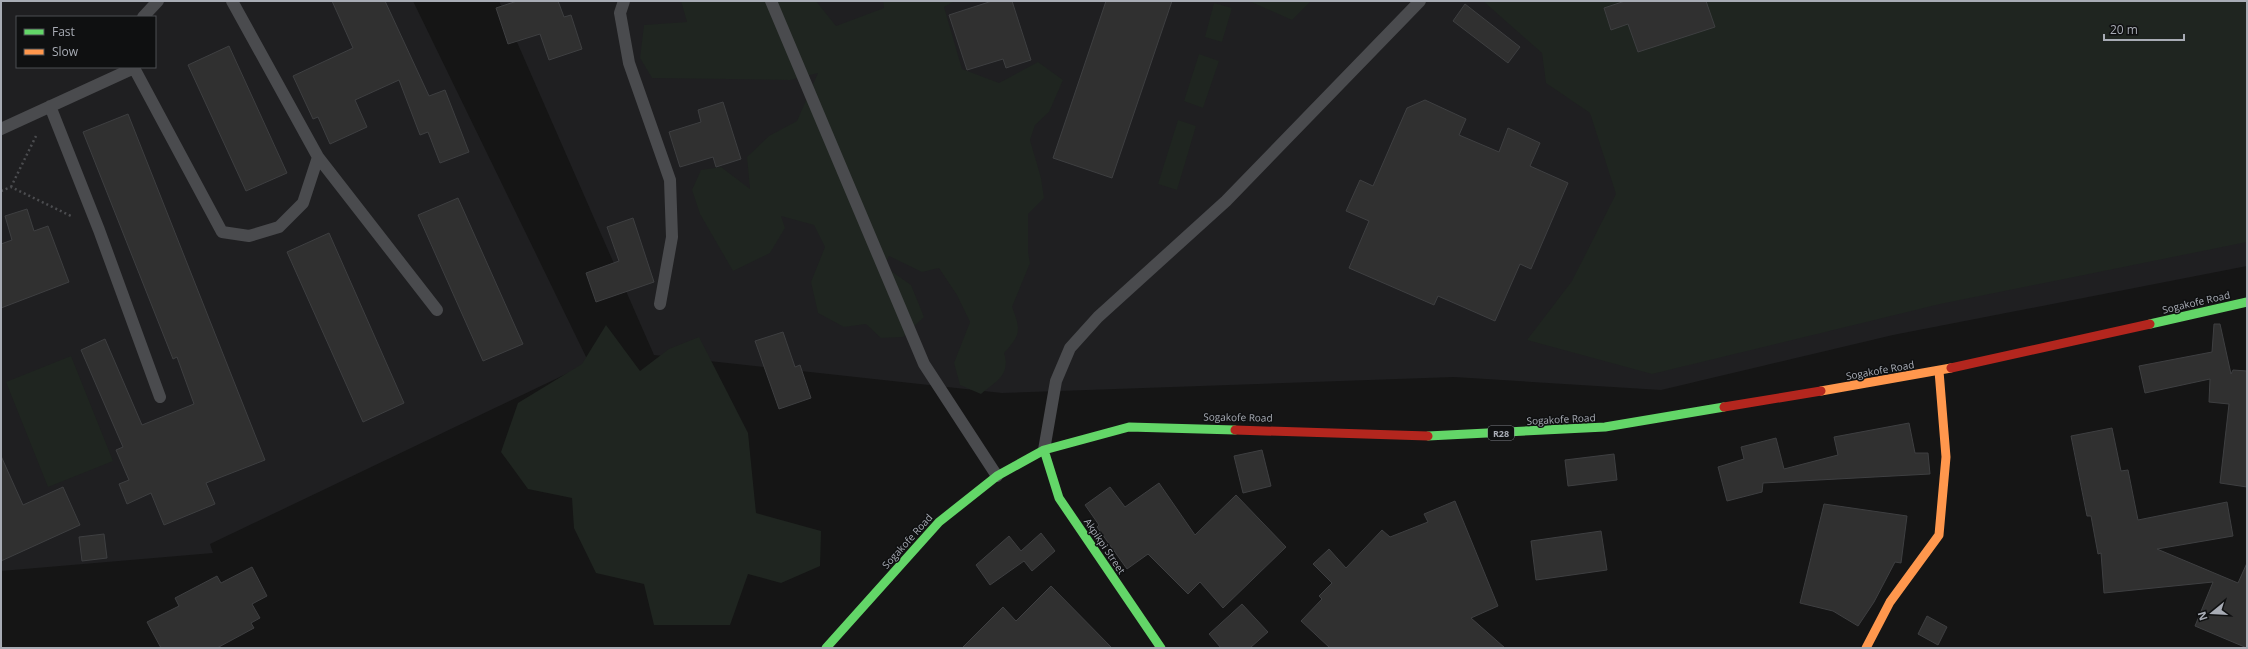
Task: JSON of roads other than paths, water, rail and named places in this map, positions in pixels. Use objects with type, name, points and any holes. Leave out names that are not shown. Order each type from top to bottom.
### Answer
[{"type":"main road","name":"Sogakofe Road","points":[[826,648],[939,522],[997,476],[1044,450],[1129,426],[1441,436],[1605,427],[1939,371],[2247,302]]},
{"type":"main road","points":[[1866,648],[1890,602],[1939,535],[1946,457],[1939,371]]},
{"type":"main road","name":"Akpikpi Street","points":[[1044,450],[1059,498],[1161,648]]},
{"type":"lane","points":[[145,16],[158,1]]},
{"type":"lane","points":[[232,1],[318,157],[437,310]]},
{"type":"lane","points":[[624,1],[620,13],[629,63],[670,180],[672,237],[660,304]]},
{"type":"lane","points":[[771,1],[924,364],[997,476]]},
{"type":"lane","points":[[1044,450],[1056,381],[1070,348],[1098,317],[1226,201],[1420,1]]},
{"type":"lane","points":[[1,129],[132,68]]},
{"type":"lane","points":[[135,68],[222,232],[249,236],[279,227],[303,203],[318,157]]},
{"type":"lane","points":[[50,106],[99,230],[160,397]]}]
